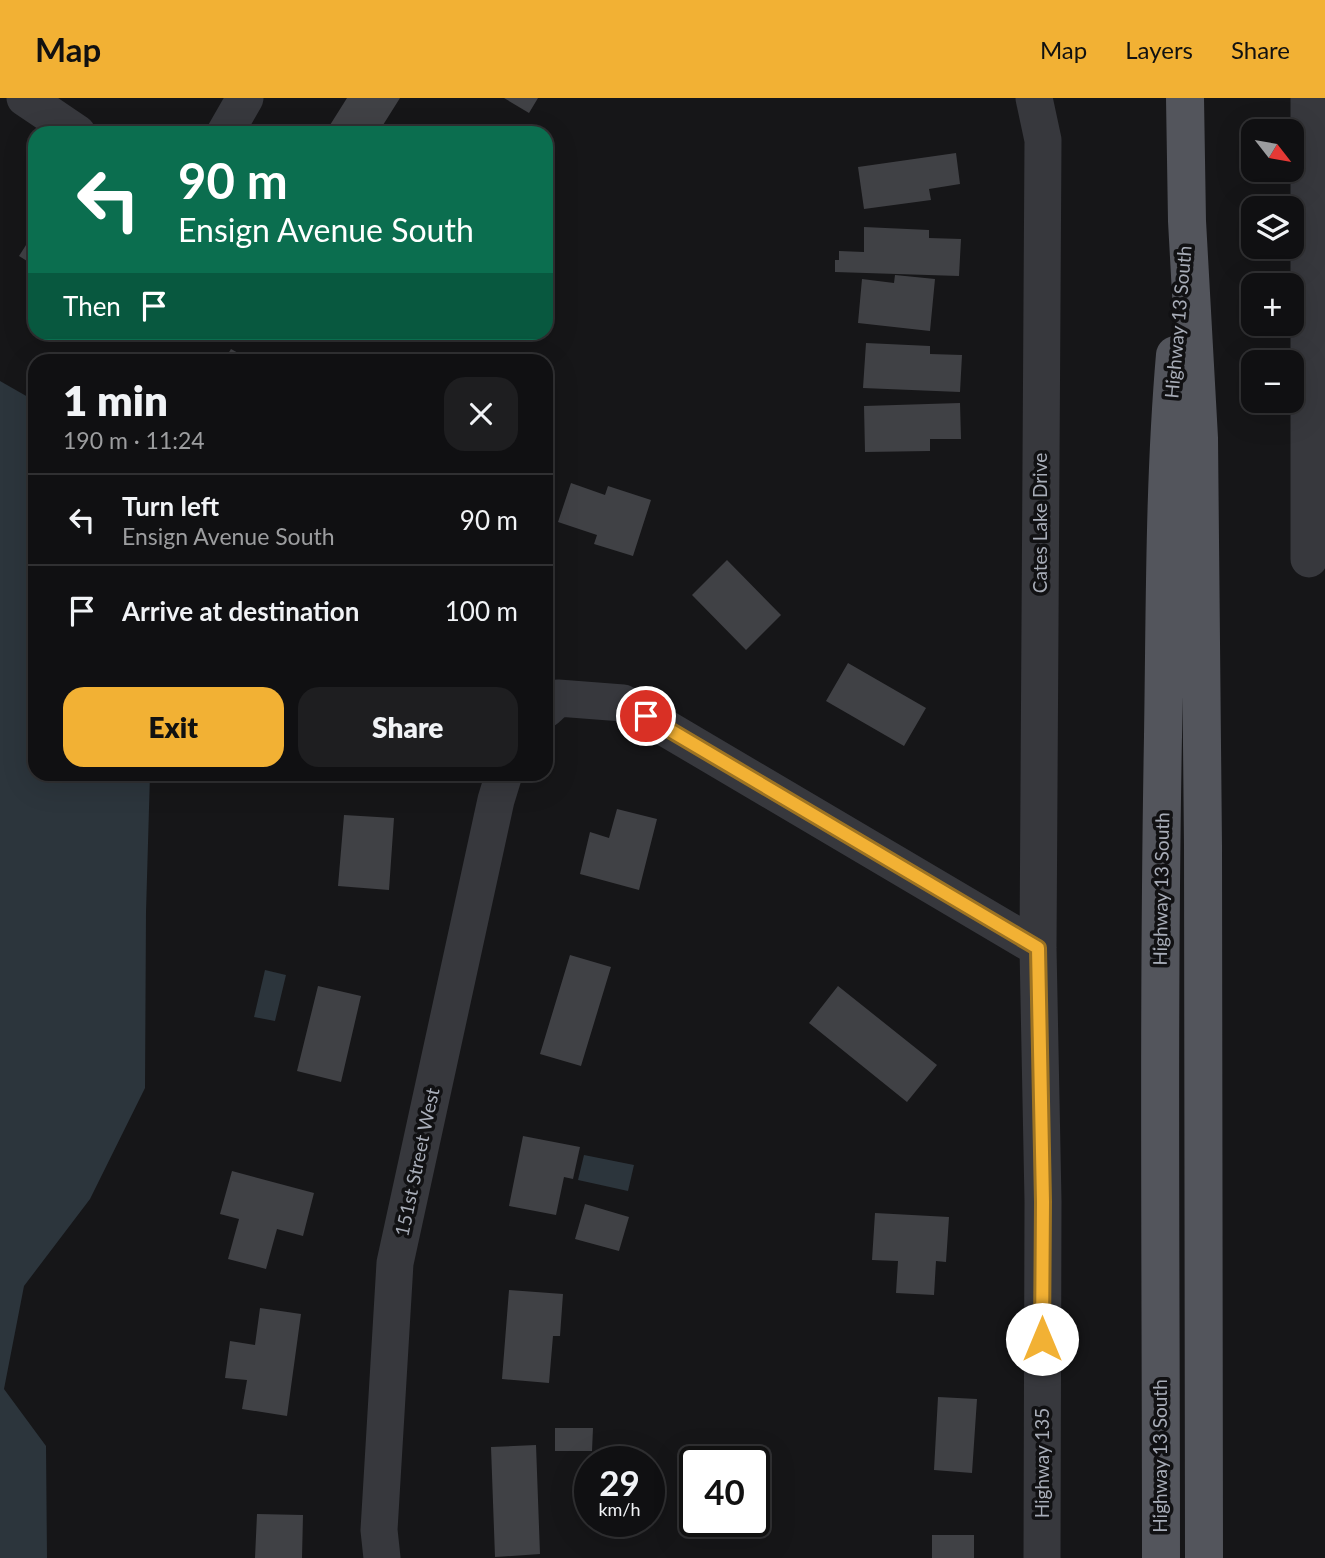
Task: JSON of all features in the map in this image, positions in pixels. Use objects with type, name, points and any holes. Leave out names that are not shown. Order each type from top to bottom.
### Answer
[{"type":"main road","name":"Highway 13 South","points":[[1185,98],[1186,220],[1199,438],[1205,1558]]},
{"type":"main road","name":"Highway 13 South","points":[[1161,1558],[1158,1158],[1168,436],[1186,220]]},
{"type":"street","points":[[25,98],[67,126]]},
{"type":"street","points":[[229,126],[245,98]]},
{"type":"street","name":"Cates Lake Drive","points":[[1034,98],[1043,140],[1038,948]]},
{"type":"street","points":[[1309,98],[1309,559]]},
{"type":"street","points":[[553,704],[623,703],[1038,948]]},
{"type":"street","name":"151st Street West","points":[[382,1558],[379,1530],[395,1263],[502,781]]},
{"type":"street","name":"Highway 135","points":[[1038,948],[1043,1202],[1042,1558]]},
{"type":"shaded area","points":[[0,381],[28,397],[28,781],[150,781],[145,1088],[90,1199],[24,1286],[4,1389],[46,1446],[47,1558],[0,1558]]},
{"type":"shaded area","points":[[265,970],[286,975],[275,1021],[254,1017]]},
{"type":"shaded area","points":[[584,1155],[634,1165],[628,1191],[578,1180]]},
{"type":"building","points":[[347,98],[400,98],[382,126],[329,126]]},
{"type":"building","points":[[504,98],[538,98],[529,113]]},
{"type":"building","points":[[956,153],[960,184],[929,189],[931,200],[864,209],[858,167]]},
{"type":"building","points":[[864,227],[929,230],[929,238],[961,239],[959,276],[835,272],[835,260],[839,260],[839,251],[864,252]]},
{"type":"building","points":[[28,242],[28,262],[19,256]]},
{"type":"building","points":[[895,275],[935,279],[930,331],[858,323],[862,279],[894,283]]},
{"type":"building","points":[[866,343],[930,346],[930,354],[962,355],[960,392],[863,388]]},
{"type":"building","points":[[231,349],[240,354],[228,354]]},
{"type":"building","points":[[960,403],[961,439],[930,439],[930,451],[865,452],[864,406]]},
{"type":"building","points":[[571,483],[605,495],[608,486],[651,500],[633,556],[594,544],[597,535],[558,522]]},
{"type":"building","points":[[727,560],[781,615],[746,650],[692,595]]},
{"type":"building","points":[[848,663],[926,708],[904,746],[826,701]]},
{"type":"building","points":[[617,809],[657,819],[639,890],[580,874],[590,832],[609,838]]},
{"type":"building","points":[[344,815],[394,818],[389,890],[338,886]]},
{"type":"building","points":[[570,955],[611,967],[581,1066],[540,1054]]},
{"type":"building","points":[[318,986],[361,996],[341,1082],[297,1071]]},
{"type":"building","points":[[838,986],[937,1065],[907,1102],[809,1023]]},
{"type":"building","points":[[523,1136],[580,1147],[573,1179],[564,1177],[556,1215],[509,1206]]},
{"type":"building","points":[[232,1171],[314,1193],[303,1236],[277,1229],[266,1269],[228,1259],[239,1219],[220,1214]]},
{"type":"building","points":[[585,1204],[629,1217],[619,1251],[575,1239]]},
{"type":"building","points":[[875,1213],[949,1217],[946,1262],[936,1261],[934,1295],[896,1293],[898,1261],[872,1260]]},
{"type":"building","points":[[509,1290],[563,1294],[560,1336],[553,1336],[549,1383],[502,1379]]},
{"type":"building","points":[[260,1308],[301,1314],[287,1416],[242,1409],[247,1380],[225,1378],[230,1341],[255,1345]]},
{"type":"building","points":[[938,1397],[977,1399],[972,1473],[934,1470]]},
{"type":"building","points":[[555,1428],[593,1428],[592,1446],[574,1446],[574,1451],[555,1451]]},
{"type":"building","points":[[536,1445],[540,1554],[495,1557],[491,1447]]},
{"type":"building","points":[[257,1514],[303,1515],[302,1558],[255,1558]]},
{"type":"building","points":[[932,1535],[974,1535],[974,1558],[932,1558]]},
{"type":"route","points":[[646,716],[1038,948],[1043,1202],[1042,1339]]}]
